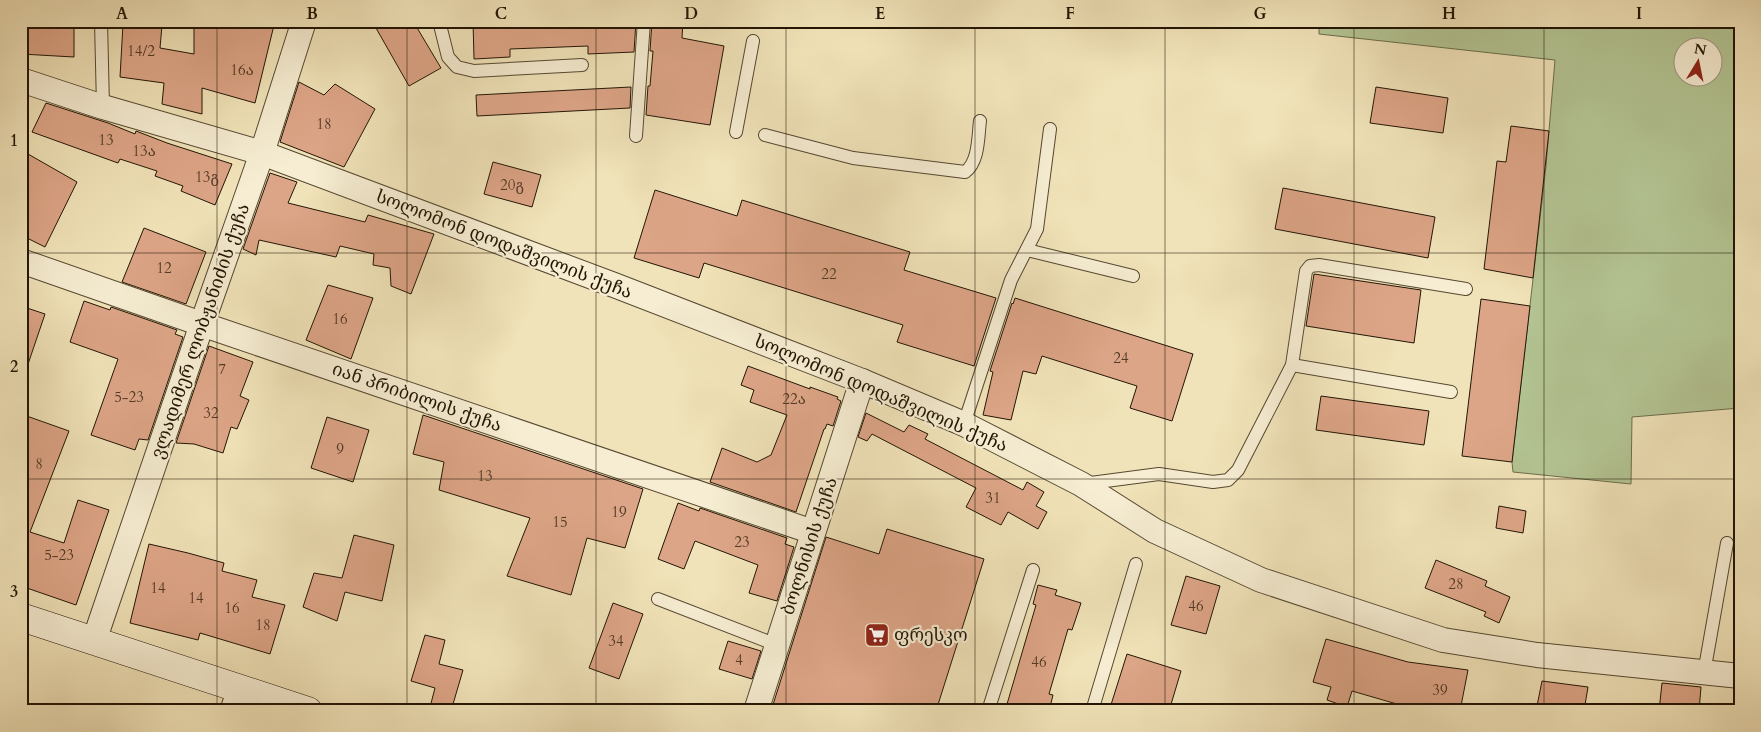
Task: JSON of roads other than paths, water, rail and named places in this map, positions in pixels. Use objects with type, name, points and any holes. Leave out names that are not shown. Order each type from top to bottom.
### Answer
[{"type":"main road","points":[[21,617],[94,641],[236,700],[308,711]]},
{"type":"street","name":"ვლადიმერ ლობჟანიძის ქუჩა","points":[[94,641],[262,153],[304,21]]},
{"type":"street","name":"სოლომონ დოდაშვილის ქუჩა","points":[[21,80],[103,107],[262,153],[614,285],[862,381],[964,424],[1081,484],[1155,531],[1262,580],[1443,640],[1537,655],[1740,676]]},
{"type":"street","name":"იან პრიბილის ქუჩა","points":[[21,261],[813,532]]},
{"type":"street","name":"ბოლნისის ქუჩა","points":[[756,711],[862,381]]},
{"type":"lane","points":[[101,21],[103,107]]},
{"type":"lane","points":[[439,21],[448,57],[457,67],[474,71],[582,65]]},
{"type":"lane","points":[[636,136],[644,21]]},
{"type":"lane","points":[[736,132],[753,41]]},
{"type":"lane","points":[[765,135],[853,158],[965,172],[971,168],[975,160],[980,121]]},
{"type":"lane","points":[[964,424],[1011,280],[1036,229],[1050,129]]},
{"type":"lane","points":[[1027,250],[1133,276]]},
{"type":"lane","points":[[1081,484],[1159,474],[1213,482],[1228,480],[1238,470],[1292,365],[1306,271],[1310,266],[1319,264],[1466,289]]},
{"type":"lane","points":[[1292,365],[1451,392]]},
{"type":"lane","points":[[1704,673],[1727,543]]},
{"type":"lane","points":[[1092,711],[1136,564]]},
{"type":"lane","points":[[988,711],[1033,570]]},
{"type":"lane","points":[[658,599],[777,645]]},
{"type":"place","name":"ფრესკო","points":[[877,635]]}]
